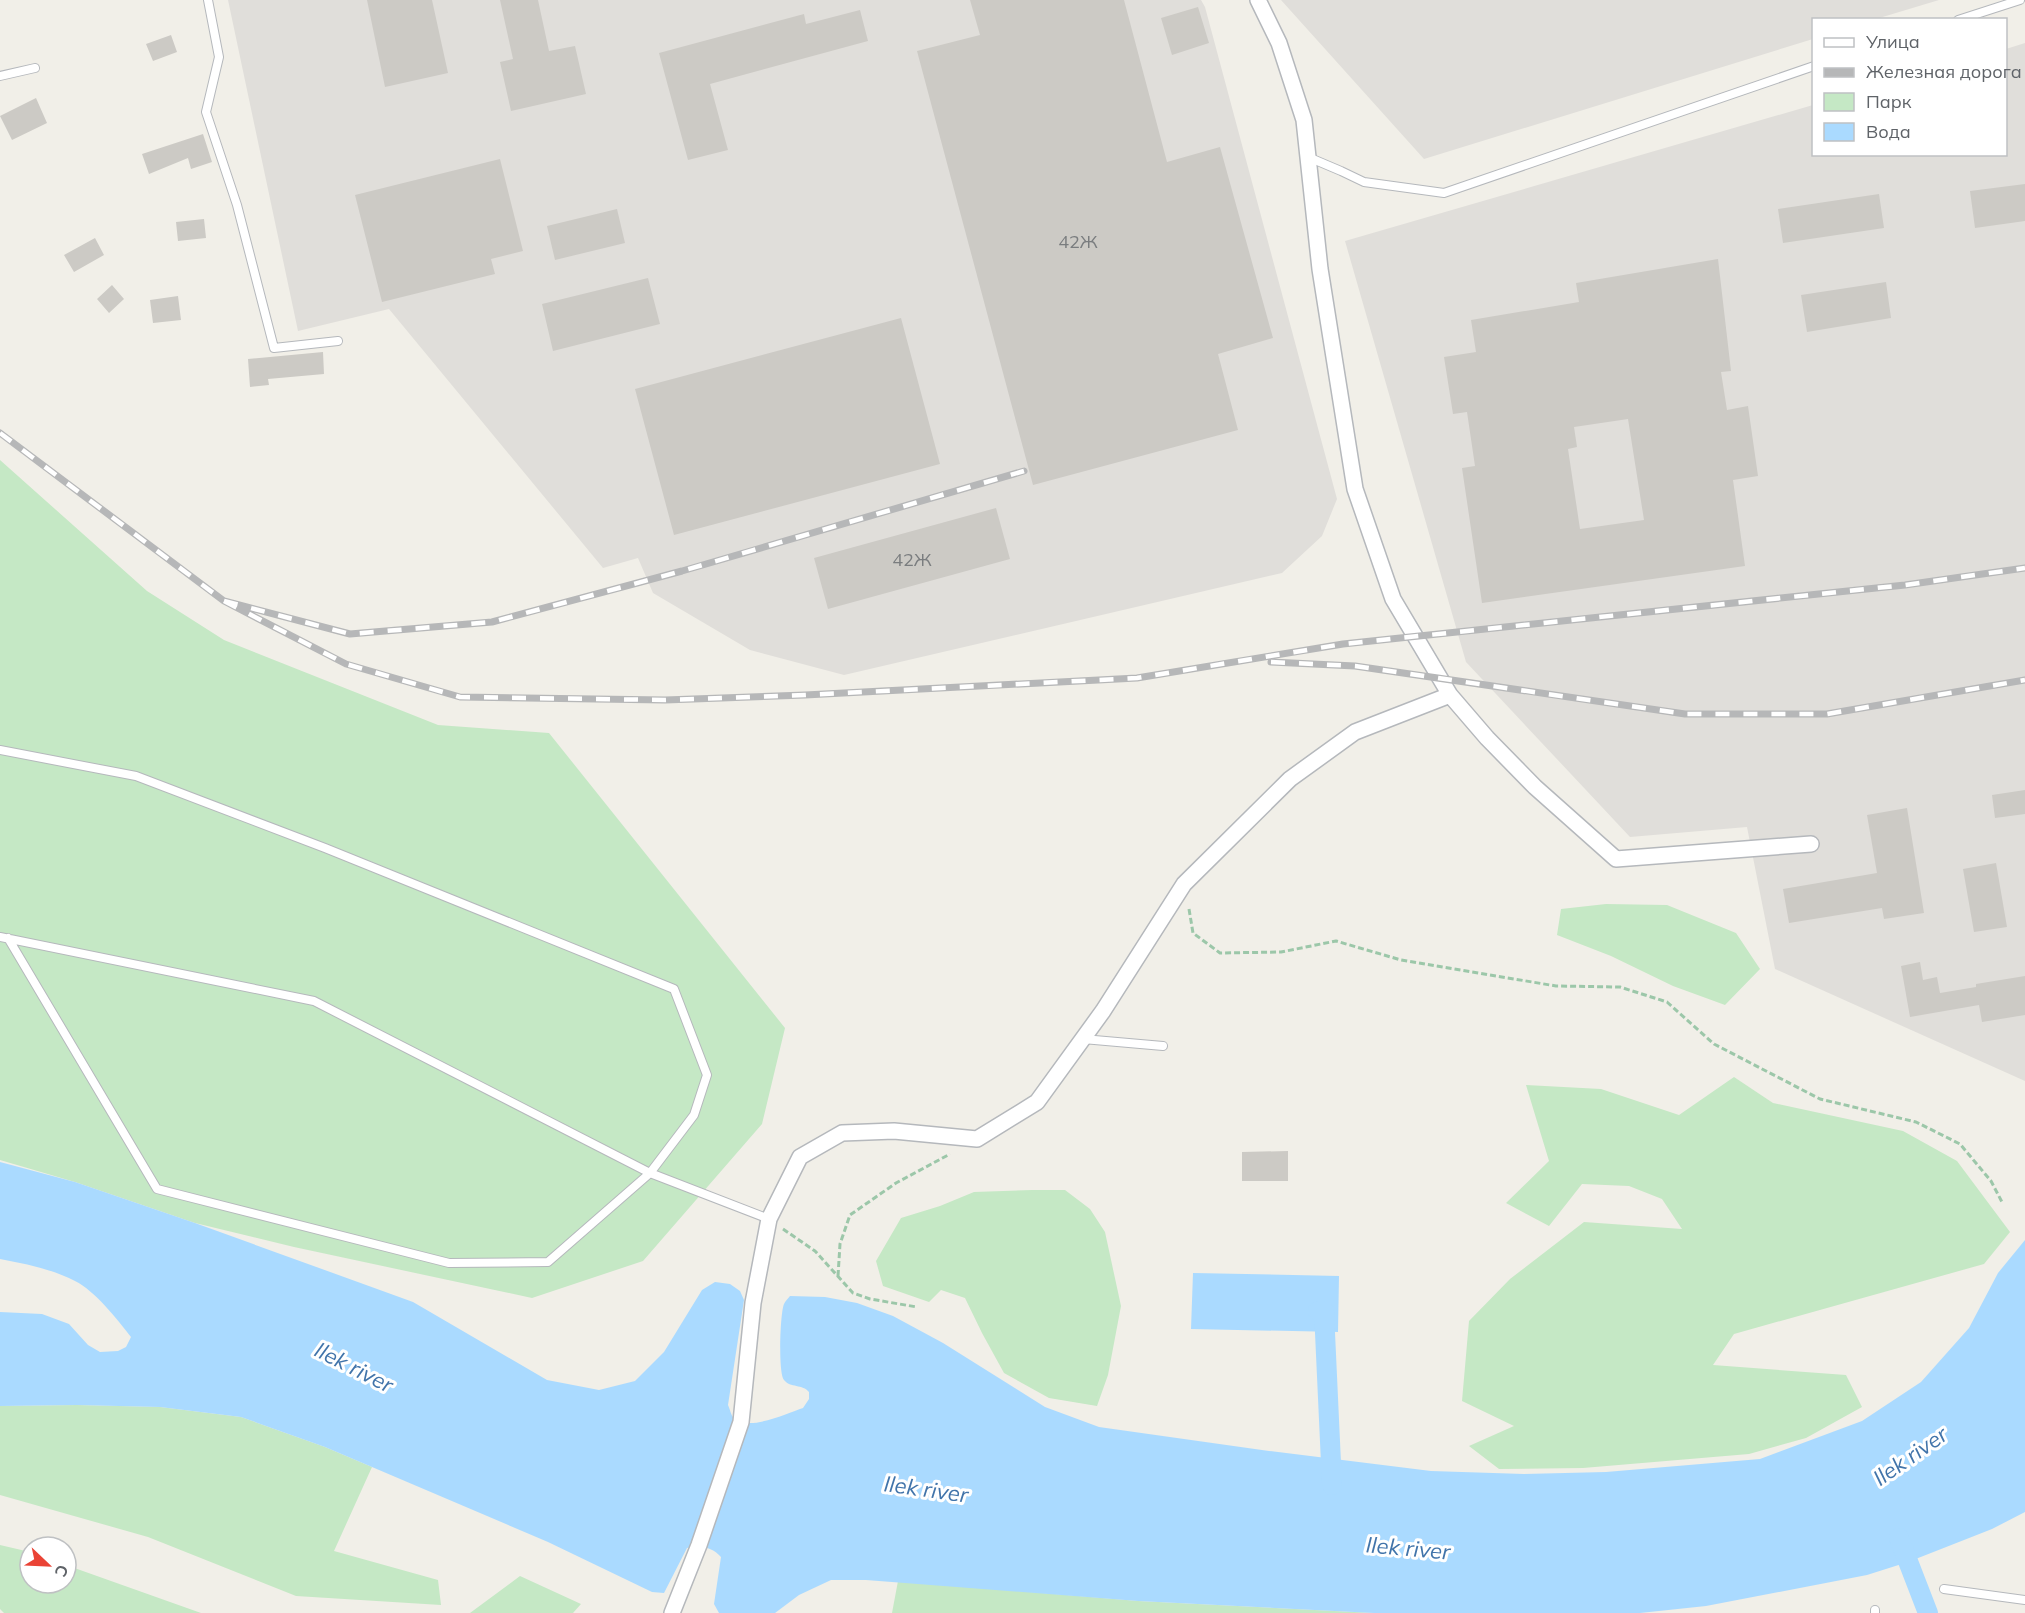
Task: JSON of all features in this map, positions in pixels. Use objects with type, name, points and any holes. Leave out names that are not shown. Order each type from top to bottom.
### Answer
[{"type":"street","points":[[1258,0],[1279,43],[1304,120],[1320,269],[1355,489],[1393,598],[1450,695],[1487,738],[1535,787],[1616,859],[1811,844]]},
{"type":"street","points":[[672,1613],[699,1545],[741,1422],[753,1303],[769,1219],[800,1157],[842,1132],[894,1131],[977,1139],[1037,1102],[1103,1011],[1184,884],[1290,779],[1355,732],[1450,695]]},
{"type":"lane","points":[[208,0],[219,57],[206,112],[237,205],[274,348],[338,341]]},
{"type":"lane","points":[[1964,18],[2020,0]]},
{"type":"lane","points":[[1308,157],[1364,182],[1444,193],[1812,67]]},
{"type":"lane","points":[[0,76],[35,68]]},
{"type":"lane","points":[[0,750],[136,776],[325,848],[674,989],[707,1075],[694,1115],[650,1173],[548,1262],[449,1263],[157,1189],[4,938]]},
{"type":"lane","points":[[4,938],[314,1001],[650,1173],[769,1219]]},
{"type":"lane","points":[[1083,1039],[1163,1046]]},
{"type":"lane","points":[[1944,1589],[2025,1599]]},
{"type":"path","points":[[1184,884],[1192,933],[1220,953],[1281,952],[1336,941],[1401,960],[1556,986],[1620,987],[1667,1002],[1714,1044],[1820,1099],[1916,1122],[1960,1144],[1991,1181],[2003,1204]]},
{"type":"path","points":[[838,1276],[840,1244],[850,1215],[896,1183],[977,1139]]},
{"type":"path","points":[[769,1219],[815,1251],[853,1293],[870,1299],[917,1307]]},
{"type":"shaded area","points":[[228,0],[1201,0],[1205,7],[1337,499],[1322,536],[1282,573],[844,675],[750,650],[653,593],[638,558],[603,568],[389,309],[298,331]]},
{"type":"shaded area","points":[[1281,0],[1939,0],[1879,18],[1812,18],[1812,39],[1424,159]]},
{"type":"shaded area","points":[[2025,43],[2025,1081],[1775,969],[1747,827],[1630,837],[1466,662],[1345,241],[1812,105],[1812,156],[2007,156],[2007,49]]},
{"type":"green space","points":[[0,460],[147,591],[224,640],[438,725],[549,733],[785,1028],[762,1124],[643,1261],[532,1298],[294,1247],[195,1223],[75,1182],[0,1160]]},
{"type":"green space","points":[[1606,904],[1667,905],[1736,933],[1760,969],[1725,1005],[1673,986],[1611,956],[1557,935],[1561,909]]},
{"type":"green space","points":[[1734,1077],[1773,1103],[1903,1131],[1957,1161],[2010,1232],[1984,1264],[1734,1334],[1713,1365],[1846,1375],[1862,1407],[1806,1438],[1749,1454],[1583,1468],[1499,1469],[1469,1446],[1514,1426],[1462,1401],[1469,1321],[1510,1279],[1584,1222],[1682,1229],[1662,1199],[1629,1186],[1582,1184],[1549,1226],[1506,1203],[1549,1161],[1526,1085],[1601,1089],[1679,1115]]},
{"type":"green space","points":[[1065,1190],[1090,1209],[1105,1232],[1121,1306],[1108,1375],[1097,1406],[1049,1398],[1004,1373],[965,1298],[941,1290],[929,1302],[883,1286],[876,1261],[901,1218],[974,1192]]},
{"type":"green space","points":[[0,1406],[160,1407],[241,1417],[325,1447],[372,1467],[334,1551],[438,1580],[441,1605],[296,1596],[148,1537],[0,1495]]},
{"type":"green space","points":[[0,1545],[18,1549],[18,1595],[78,1595],[78,1569],[201,1613],[4,1613],[0,1609]]},
{"type":"green space","points":[[520,1576],[581,1604],[573,1613],[470,1613]]},
{"type":"green space","points":[[898,1581],[1138,1601],[1374,1613],[892,1613]]},
{"type":"water","name":"Ilek river","points":[[0,1162],[75,1182],[413,1302],[547,1380],[599,1390],[635,1381],[664,1352],[702,1290],[715,1282],[730,1284],[740,1291],[744,1300],[728,1405],[733,1417],[741,1422],[768,1420],[803,1408],[809,1399],[809,1392],[790,1384],[784,1380],[782,1375],[780,1343],[784,1303],[790,1296],[825,1297],[857,1303],[893,1316],[943,1343],[1045,1407],[1099,1427],[1431,1471],[1524,1474],[1606,1472],[1760,1459],[1862,1421],[1921,1382],[1969,1328],[1998,1273],[2025,1240],[2025,1512],[1992,1529],[1908,1562],[1867,1575],[1706,1606],[1640,1613],[1374,1613],[1138,1601],[866,1580],[831,1580],[799,1595],[775,1613],[719,1613],[714,1604],[721,1557],[706,1548],[687,1548],[664,1593],[652,1592],[548,1542],[325,1447],[241,1417],[160,1407],[0,1406],[0,1312],[42,1314],[69,1324],[88,1345],[100,1352],[118,1351],[126,1347],[131,1337],[98,1298],[75,1281],[48,1270],[0,1259]]},
{"type":"water","points":[[1193,1273],[1339,1276],[1338,1332],[1191,1329]]},
{"type":"building","points":[[367,0],[432,0],[448,73],[385,87]]},
{"type":"building","points":[[500,0],[538,0],[549,51],[575,46],[586,94],[511,111],[500,62],[513,59]]},
{"type":"building","points":[[970,0],[1124,0],[1167,162],[1220,147],[1273,338],[1218,354],[1238,430],[1033,485],[917,51],[980,35]]},
{"type":"building","points":[[1198,7],[1209,43],[1172,55],[1161,18]]},
{"type":"building","points":[[860,10],[868,41],[710,84],[728,150],[688,160],[659,53],[804,14],[806,24]]},
{"type":"building","points":[[171,35],[177,52],[153,61],[146,44]]},
{"type":"building","points":[[36,98],[47,123],[12,140],[0,116]]},
{"type":"building","points":[[203,134],[212,162],[191,169],[188,158],[149,174],[142,154]]},
{"type":"building","points":[[500,159],[523,251],[491,259],[495,274],[382,302],[355,195]]},
{"type":"building","points":[[2025,184],[2025,221],[1975,228],[1970,191]]},
{"type":"building","points":[[1879,194],[1884,228],[1783,243],[1778,209]]},
{"type":"building","points":[[617,209],[625,243],[555,260],[547,226]]},
{"type":"building","points":[[204,219],[206,238],[178,241],[176,222]]},
{"type":"building","points":[[95,238],[104,255],[74,272],[64,255]]},
{"type":"building","points":[[1718,259],[1731,371],[1721,372],[1727,410],[1748,406],[1758,476],[1733,480],[1745,566],[1482,603],[1462,468],[1475,466],[1467,412],[1453,414],[1444,357],[1476,352],[1471,320],[1579,302],[1576,283]],"holes":[[[1628,419],[1644,520],[1580,529],[1568,449],[1577,447],[1574,427]]]},
{"type":"building","points":[[648,278],[660,324],[553,351],[542,304]]},
{"type":"building","points":[[1886,282],[1891,318],[1807,332],[1801,295]]},
{"type":"building","points":[[112,285],[124,299],[109,313],[97,299]]},
{"type":"building","points":[[178,296],[181,320],[153,323],[150,300]]},
{"type":"building","points":[[901,318],[940,464],[674,535],[635,389]]},
{"type":"building","points":[[323,352],[324,374],[268,379],[269,385],[250,387],[248,359]]},
{"type":"building","points":[[996,508],[1010,559],[828,609],[814,558]]},
{"type":"building","points":[[2025,790],[2025,814],[1995,818],[1992,795]]},
{"type":"building","points":[[1907,808],[1924,913],[1884,919],[1882,908],[1789,923],[1783,889],[1877,873],[1867,815]]},
{"type":"building","points":[[1996,863],[2007,927],[1974,932],[1963,869]]},
{"type":"building","points":[[1920,962],[1923,980],[1937,977],[1940,993],[2025,976],[2025,1015],[1982,1022],[1979,1005],[1910,1017],[1901,966]]},
{"type":"building","points":[[1288,1151],[1288,1181],[1242,1181],[1242,1152]]},
{"type":"waterway","points":[[1318,1311],[1324,1311],[1332,1485]]},
{"type":"waterway","points":[[1899,1538],[1928,1613]]},
{"type":"railway","points":[[0,433],[224,601],[350,634],[492,622],[682,571],[1024,471]]},
{"type":"railway","points":[[224,601],[346,664],[460,697],[665,700],[1137,678],[1343,644],[1905,585],[2025,568]]},
{"type":"railway","points":[[1271,662],[1355,666],[1685,714],[1827,714],[2025,680]]}]
